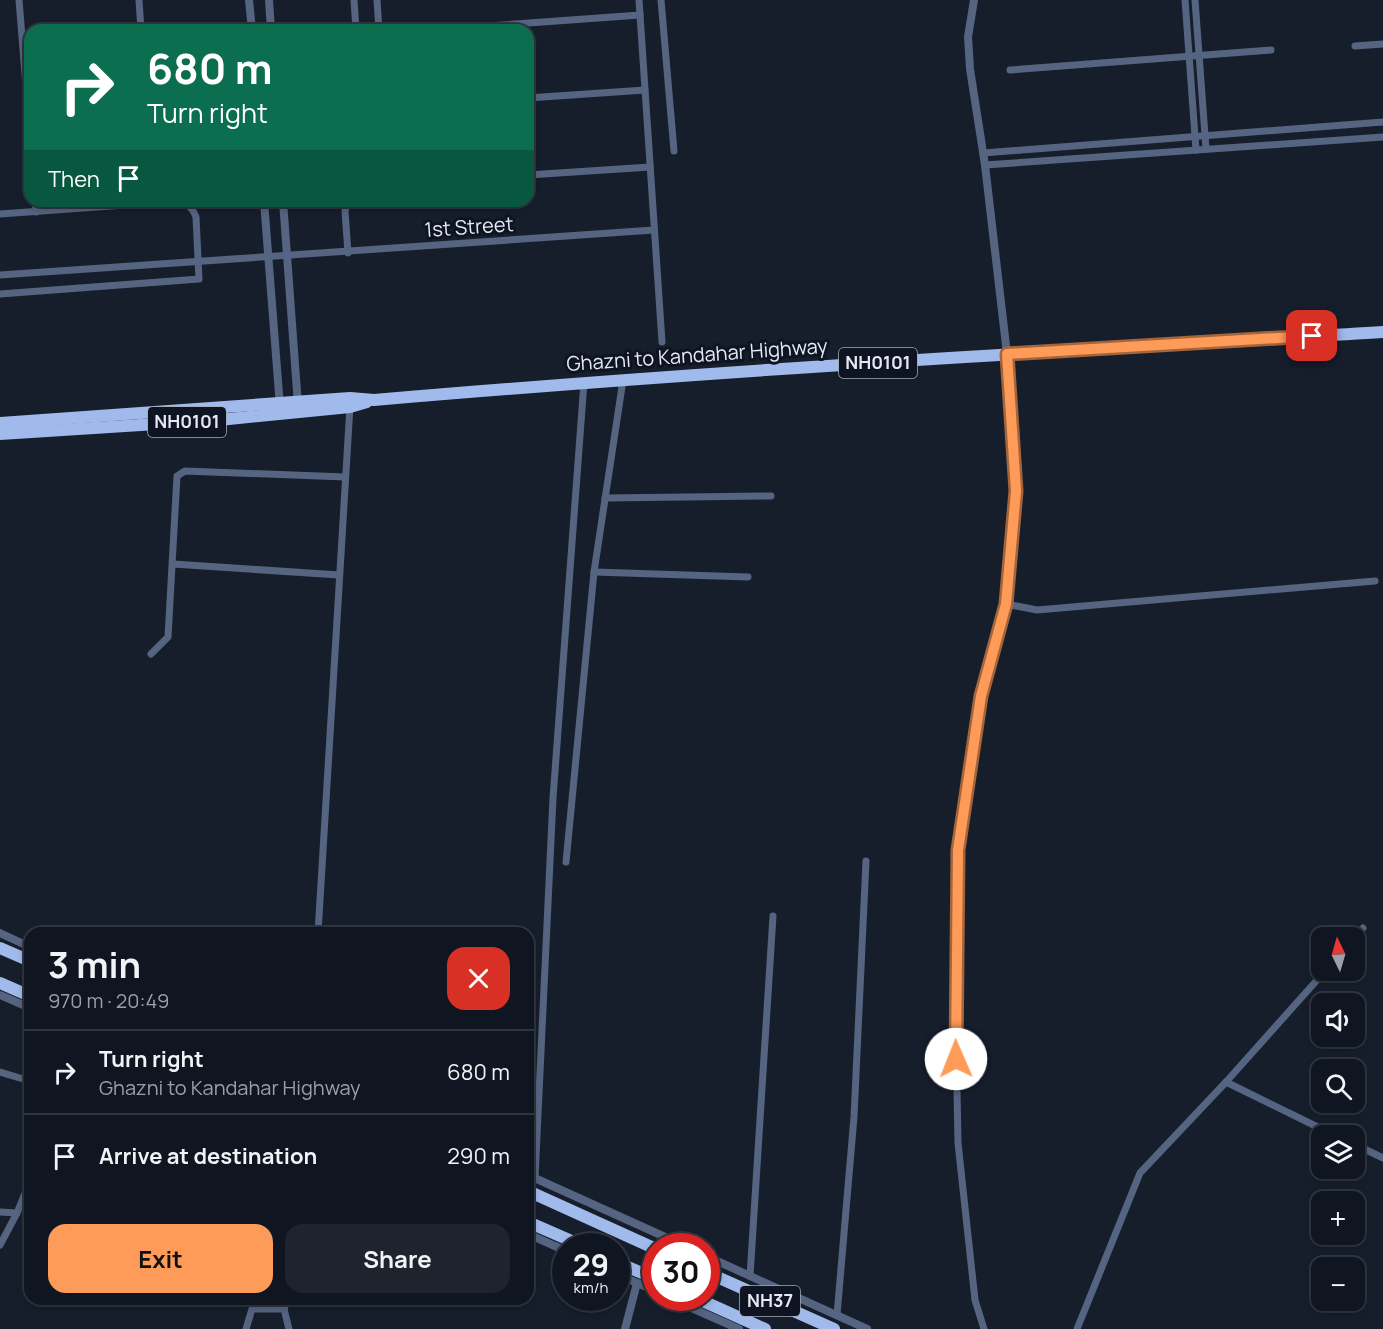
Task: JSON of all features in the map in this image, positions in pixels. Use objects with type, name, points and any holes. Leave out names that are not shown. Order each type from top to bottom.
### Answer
[{"type":"highway","name":"Ghazni to Kandahar Highway","points":[[0,423],[298,407],[585,382],[1383,332]]},
{"type":"highway","name":"Ghazni to Kandahar Highway","points":[[0,434],[219,420],[280,408]]},
{"type":"highway","points":[[0,948],[24,958]]},
{"type":"highway","points":[[0,983],[24,993]]},
{"type":"highway","points":[[534,1194],[642,1243]]},
{"type":"highway","points":[[534,1225],[553,1233]]},
{"type":"highway","name":"NH37","points":[[720,1278],[834,1329]]},
{"type":"highway","name":"NH37","points":[[720,1309],[765,1329]]},
{"type":"street","points":[[19,0],[24,62]]},
{"type":"street","points":[[139,0],[141,24]]},
{"type":"street","points":[[249,0],[251,24]]},
{"type":"street","points":[[269,0],[271,24]]},
{"type":"street","points":[[354,0],[356,24]]},
{"type":"street","points":[[377,0],[379,24]]},
{"type":"street","points":[[639,0],[662,342]]},
{"type":"street","points":[[661,0],[674,151]]},
{"type":"street","points":[[974,0],[968,37],[970,69],[985,165],[1007,354],[1016,491],[1006,604],[981,696],[958,850],[956,1039],[958,1143],[975,1300],[984,1329]]},
{"type":"street","points":[[1185,0],[1196,150]]},
{"type":"street","points":[[1195,0],[1206,149]]},
{"type":"street","points":[[516,24],[640,15]]},
{"type":"street","points":[[1355,46],[1383,44]]},
{"type":"street","points":[[1010,70],[1272,50]]},
{"type":"street","points":[[534,98],[645,90]]},
{"type":"street","points":[[983,153],[1383,122]]},
{"type":"street","points":[[985,165],[1383,137]]},
{"type":"street","points":[[534,175],[650,167]]},
{"type":"street","points":[[36,207],[36,212]]},
{"type":"street","points":[[0,214],[94,207]]},
{"type":"street","points":[[0,294],[199,279],[196,217],[190,207]]},
{"type":"street","points":[[264,207],[280,408]]},
{"type":"street","points":[[283,207],[298,407]]},
{"type":"street","points":[[346,207],[348,253]]},
{"type":"street","name":"1st Street","points":[[0,275],[348,253],[654,230]]},
{"type":"street","points":[[566,862],[594,572],[622,380]]},
{"type":"street","points":[[534,1140],[553,798],[585,382]]},
{"type":"street","points":[[318,927],[350,402]]},
{"type":"street","points":[[151,654],[168,637],[177,476],[185,471],[345,477]]},
{"type":"street","points":[[605,498],[771,496]]},
{"type":"street","points":[[172,564],[339,576]]},
{"type":"street","points":[[594,572],[748,577]]},
{"type":"street","points":[[1006,604],[1037,609],[1375,582]]},
{"type":"street","points":[[837,1315],[854,1117],[866,861]]},
{"type":"street","points":[[750,1276],[773,916]]},
{"type":"street","points":[[0,933],[24,944]]},
{"type":"street","points":[[1077,1329],[1140,1173],[1226,1082],[1316,981]]},
{"type":"street","points":[[0,995],[24,1005]]},
{"type":"street","points":[[0,1072],[24,1079]]},
{"type":"street","points":[[1226,1082],[1314,1125]]},
{"type":"street","points":[[1365,1149],[1383,1158]]},
{"type":"street","points":[[534,1177],[657,1233]]},
{"type":"street","points":[[0,1245],[24,1196]]},
{"type":"street","points":[[0,1212],[17,1213]]},
{"type":"street","points":[[534,1237],[552,1245]]},
{"type":"street","points":[[720,1262],[867,1329]]},
{"type":"street","points":[[630,1280],[642,1285]]},
{"type":"street","points":[[625,1329],[637,1283]]},
{"type":"street","points":[[286,1305],[284,1309],[288,1329]]},
{"type":"street","points":[[246,1329],[252,1309],[284,1309]]},
{"type":"street","points":[[698,1311],[739,1329]]},
{"type":"route","points":[[956,1059],[958,850],[981,696],[1006,604],[1016,491],[1007,354],[1312,336]]}]
